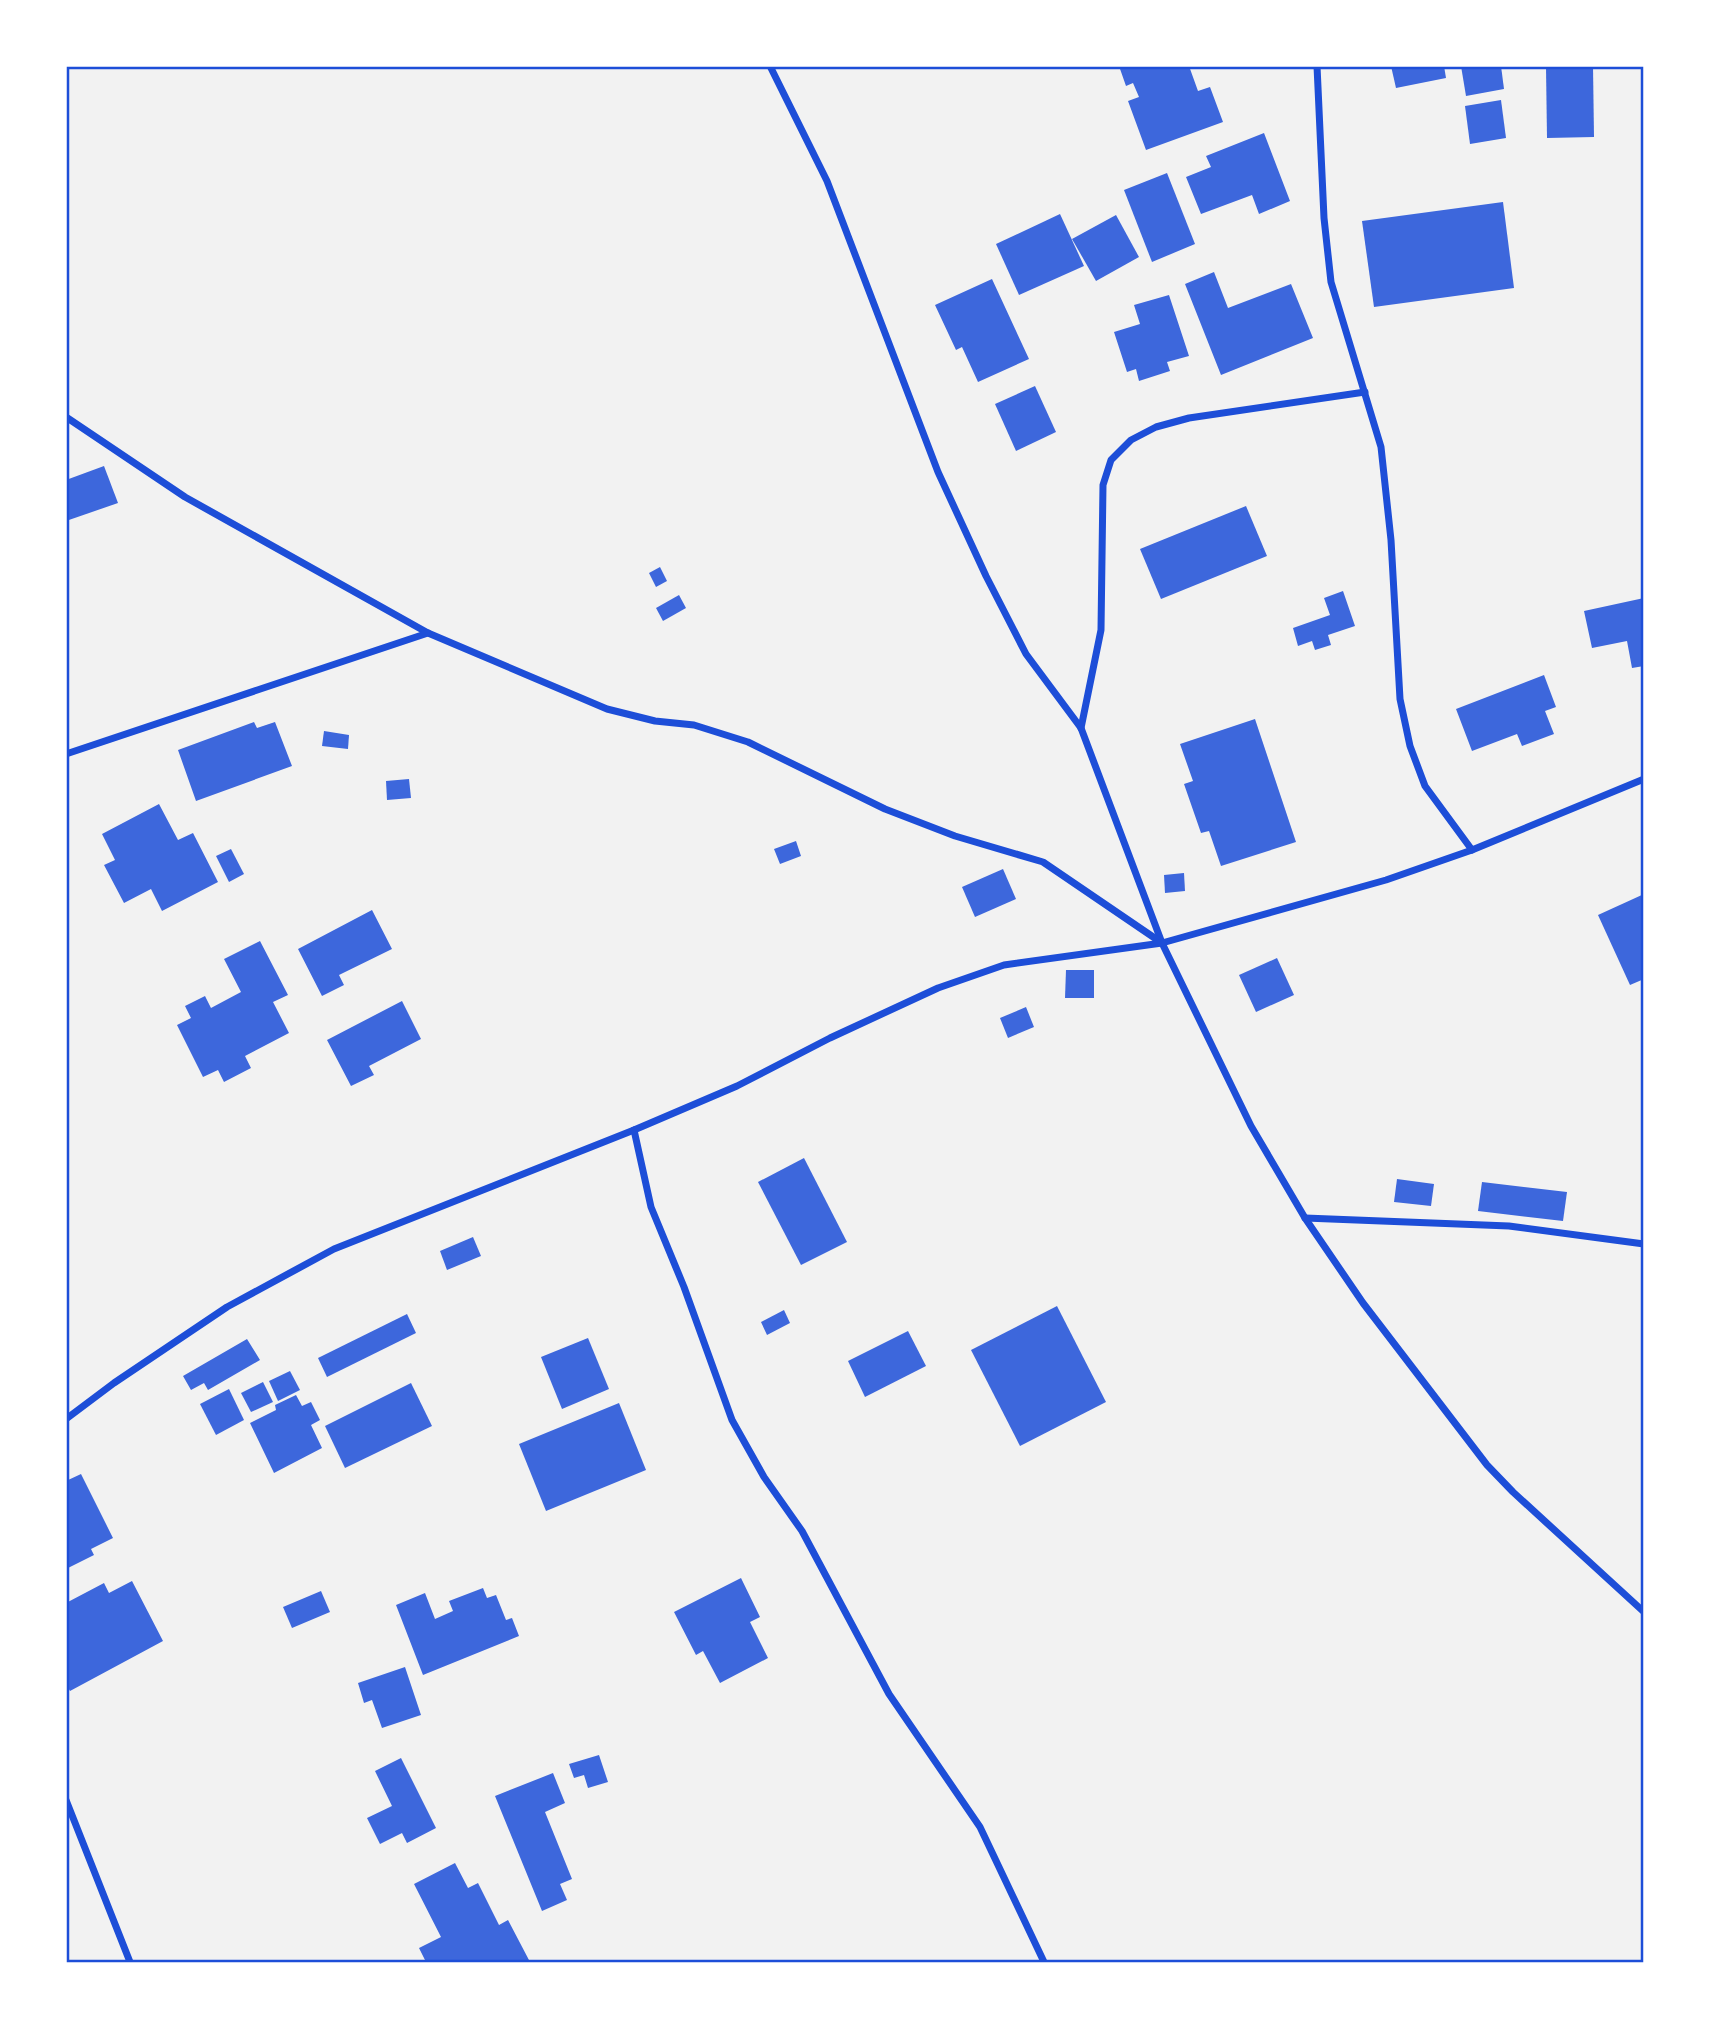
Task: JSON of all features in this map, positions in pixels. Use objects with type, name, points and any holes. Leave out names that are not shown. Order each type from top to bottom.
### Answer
[{"type":"street","points":[[770,66],[827,181],[938,472],[1026,654],[1081,728],[1162,943],[1251,1126],[1306,1218],[1363,1303],[1487,1465],[1643,1612]]},
{"type":"street","points":[[1317,66],[1324,218],[1331,282],[1381,447],[1391,540],[1400,699],[1410,746],[1425,786],[1472,850]]},
{"type":"street","points":[[1081,728],[1101,630],[1102,485],[1111,460],[1131,440],[1156,427],[1189,418],[1365,392]]},
{"type":"street","points":[[66,417],[185,497],[428,633],[607,709],[655,721],[694,725],[748,742],[885,809],[955,835],[1043,862],[1162,943]]},
{"type":"street","points":[[66,754],[428,633]]},
{"type":"street","points":[[66,1419],[114,1383],[227,1307],[334,1249],[634,1130],[737,1086],[830,1038],[938,988],[1004,965],[1162,943],[1386,880],[1472,850],[1643,779]]},
{"type":"street","points":[[634,1130],[651,1207],[684,1287],[732,1420],[764,1476],[802,1531],[889,1693],[980,1827],[1044,1962]]},
{"type":"street","points":[[1306,1218],[1509,1226],[1643,1244]]},
{"type":"street","points":[[66,1800],[130,1962]]},
{"type":"building","points":[[1119,66],[1189,66],[1198,91],[1210,87],[1223,122],[1146,150],[1128,101],[1139,97],[1133,83],[1126,86]]},
{"type":"building","points":[[1391,66],[1444,66],[1446,78],[1396,88]]},
{"type":"building","points":[[1461,66],[1501,66],[1504,89],[1466,96]]},
{"type":"building","points":[[1593,66],[1594,137],[1547,138],[1546,67]]},
{"type":"building","points":[[1501,100],[1506,138],[1470,144],[1465,106]]},
{"type":"building","points":[[1264,133],[1290,201],[1259,214],[1252,195],[1201,214],[1186,177],[1211,167],[1206,156]]},
{"type":"building","points":[[1167,173],[1195,244],[1152,262],[1124,190]]},
{"type":"building","points":[[1503,202],[1514,288],[1374,307],[1362,221]]},
{"type":"building","points":[[1060,214],[1084,266],[1019,295],[996,244]]},
{"type":"building","points":[[1116,215],[1139,257],[1096,281],[1072,239]]},
{"type":"building","points":[[1214,272],[1228,308],[1291,284],[1313,338],[1221,375],[1185,284]]},
{"type":"building","points":[[992,279],[1029,359],[978,382],[962,347],[956,350],[935,305]]},
{"type":"building","points":[[1169,295],[1189,356],[1167,362],[1170,371],[1139,381],[1136,369],[1127,372],[1114,332],[1140,324],[1134,305]]},
{"type":"building","points":[[1035,386],[1056,432],[1016,451],[995,404]]},
{"type":"building","points":[[104,466],[118,503],[66,521],[66,480]]},
{"type":"building","points":[[1246,506],[1267,556],[1161,599],[1140,549]]},
{"type":"building","points":[[660,567],[667,581],[656,587],[649,573]]},
{"type":"building","points":[[1343,591],[1355,626],[1328,635],[1331,645],[1315,650],[1312,641],[1298,646],[1293,628],[1330,615],[1324,598]]},
{"type":"building","points":[[679,595],[686,608],[663,621],[656,608]]},
{"type":"building","points":[[1644,598],[1644,666],[1632,668],[1627,641],[1592,648],[1584,611]]},
{"type":"building","points":[[1544,675],[1556,707],[1545,711],[1554,734],[1522,746],[1517,734],[1472,751],[1456,709]]},
{"type":"building","points":[[1255,719],[1296,842],[1221,866],[1209,831],[1201,833],[1184,784],[1193,781],[1180,744]]},
{"type":"building","points":[[254,722],[257,728],[275,722],[292,766],[196,801],[178,750]]},
{"type":"building","points":[[324,731],[349,735],[348,749],[322,746]]},
{"type":"building","points":[[409,779],[411,798],[387,800],[386,781]]},
{"type":"building","points":[[159,804],[178,840],[193,833],[218,882],[162,911],[151,889],[124,903],[104,865],[115,860],[102,834]]},
{"type":"building","points":[[796,841],[801,856],[780,864],[774,849]]},
{"type":"building","points":[[231,849],[244,874],[229,882],[216,856]]},
{"type":"building","points":[[1003,869],[1016,899],[975,917],[962,887]]},
{"type":"building","points":[[1184,873],[1185,891],[1165,893],[1164,875]]},
{"type":"building","points":[[1644,894],[1644,979],[1630,985],[1598,915]]},
{"type":"building","points":[[372,910],[392,949],[339,975],[344,985],[322,996],[298,949]]},
{"type":"building","points":[[260,941],[288,995],[273,1002],[289,1033],[245,1056],[251,1068],[224,1082],[218,1070],[203,1077],[177,1025],[191,1018],[185,1006],[205,996],[211,1008],[241,992],[224,959]]},
{"type":"building","points":[[1277,958],[1294,995],[1256,1012],[1239,975]]},
{"type":"building","points":[[1066,970],[1094,970],[1094,998],[1065,998]]},
{"type":"building","points":[[402,1001],[421,1039],[369,1066],[374,1075],[351,1086],[327,1040]]},
{"type":"building","points":[[1026,1007],[1034,1027],[1008,1038],[1000,1018]]},
{"type":"building","points":[[804,1158],[847,1242],[801,1265],[758,1182]]},
{"type":"building","points":[[1397,1179],[1434,1184],[1431,1206],[1394,1202]]},
{"type":"building","points":[[1482,1182],[1567,1192],[1563,1221],[1478,1211]]},
{"type":"building","points":[[473,1237],[481,1256],[447,1270],[440,1251]]},
{"type":"building","points":[[1057,1306],[1106,1402],[1020,1446],[971,1350]]},
{"type":"building","points":[[784,1310],[790,1323],[767,1335],[761,1322]]},
{"type":"building","points":[[407,1314],[416,1333],[327,1377],[318,1358]]},
{"type":"building","points":[[908,1331],[926,1366],[865,1397],[848,1361]]},
{"type":"building","points":[[588,1338],[609,1389],[562,1409],[541,1357]]},
{"type":"building","points":[[247,1339],[260,1360],[208,1390],[204,1383],[191,1390],[183,1376]]},
{"type":"building","points":[[290,1371],[300,1390],[278,1401],[269,1381]]},
{"type":"building","points":[[263,1382],[273,1402],[251,1412],[241,1393]]},
{"type":"building","points":[[411,1383],[432,1426],[345,1468],[325,1426]]},
{"type":"building","points":[[229,1389],[244,1420],[216,1435],[200,1404]]},
{"type":"building","points":[[296,1395],[302,1406],[311,1402],[320,1420],[311,1425],[322,1448],[274,1473],[250,1423],[276,1410],[275,1405]]},
{"type":"building","points":[[619,1403],[646,1470],[546,1511],[519,1444]]},
{"type":"building","points":[[81,1474],[113,1538],[91,1549],[94,1555],[66,1569],[66,1481]]},
{"type":"building","points":[[741,1578],[760,1617],[750,1622],[768,1658],[720,1683],[703,1651],[696,1655],[674,1612]]},
{"type":"building","points":[[132,1581],[163,1641],[70,1691],[66,1684],[66,1603],[104,1583],[109,1593]]},
{"type":"building","points":[[483,1588],[487,1598],[496,1595],[506,1620],[512,1618],[519,1636],[423,1675],[396,1605],[425,1593],[435,1619],[453,1611],[449,1601]]},
{"type":"building","points":[[321,1591],[330,1612],[292,1628],[283,1607]]},
{"type":"building","points":[[405,1667],[421,1715],[382,1728],[372,1700],[364,1703],[358,1683]]},
{"type":"building","points":[[599,1755],[608,1782],[588,1788],[584,1775],[574,1778],[569,1764]]},
{"type":"building","points":[[401,1758],[436,1828],[407,1843],[402,1833],[380,1844],[367,1818],[392,1806],[375,1771]]},
{"type":"building","points":[[553,1773],[565,1803],[545,1812],[572,1879],[560,1884],[567,1900],[542,1911],[495,1796]]},
{"type":"building","points":[[455,1863],[468,1888],[478,1883],[499,1925],[508,1920],[530,1962],[426,1962],[419,1948],[441,1937],[414,1884]]}]
